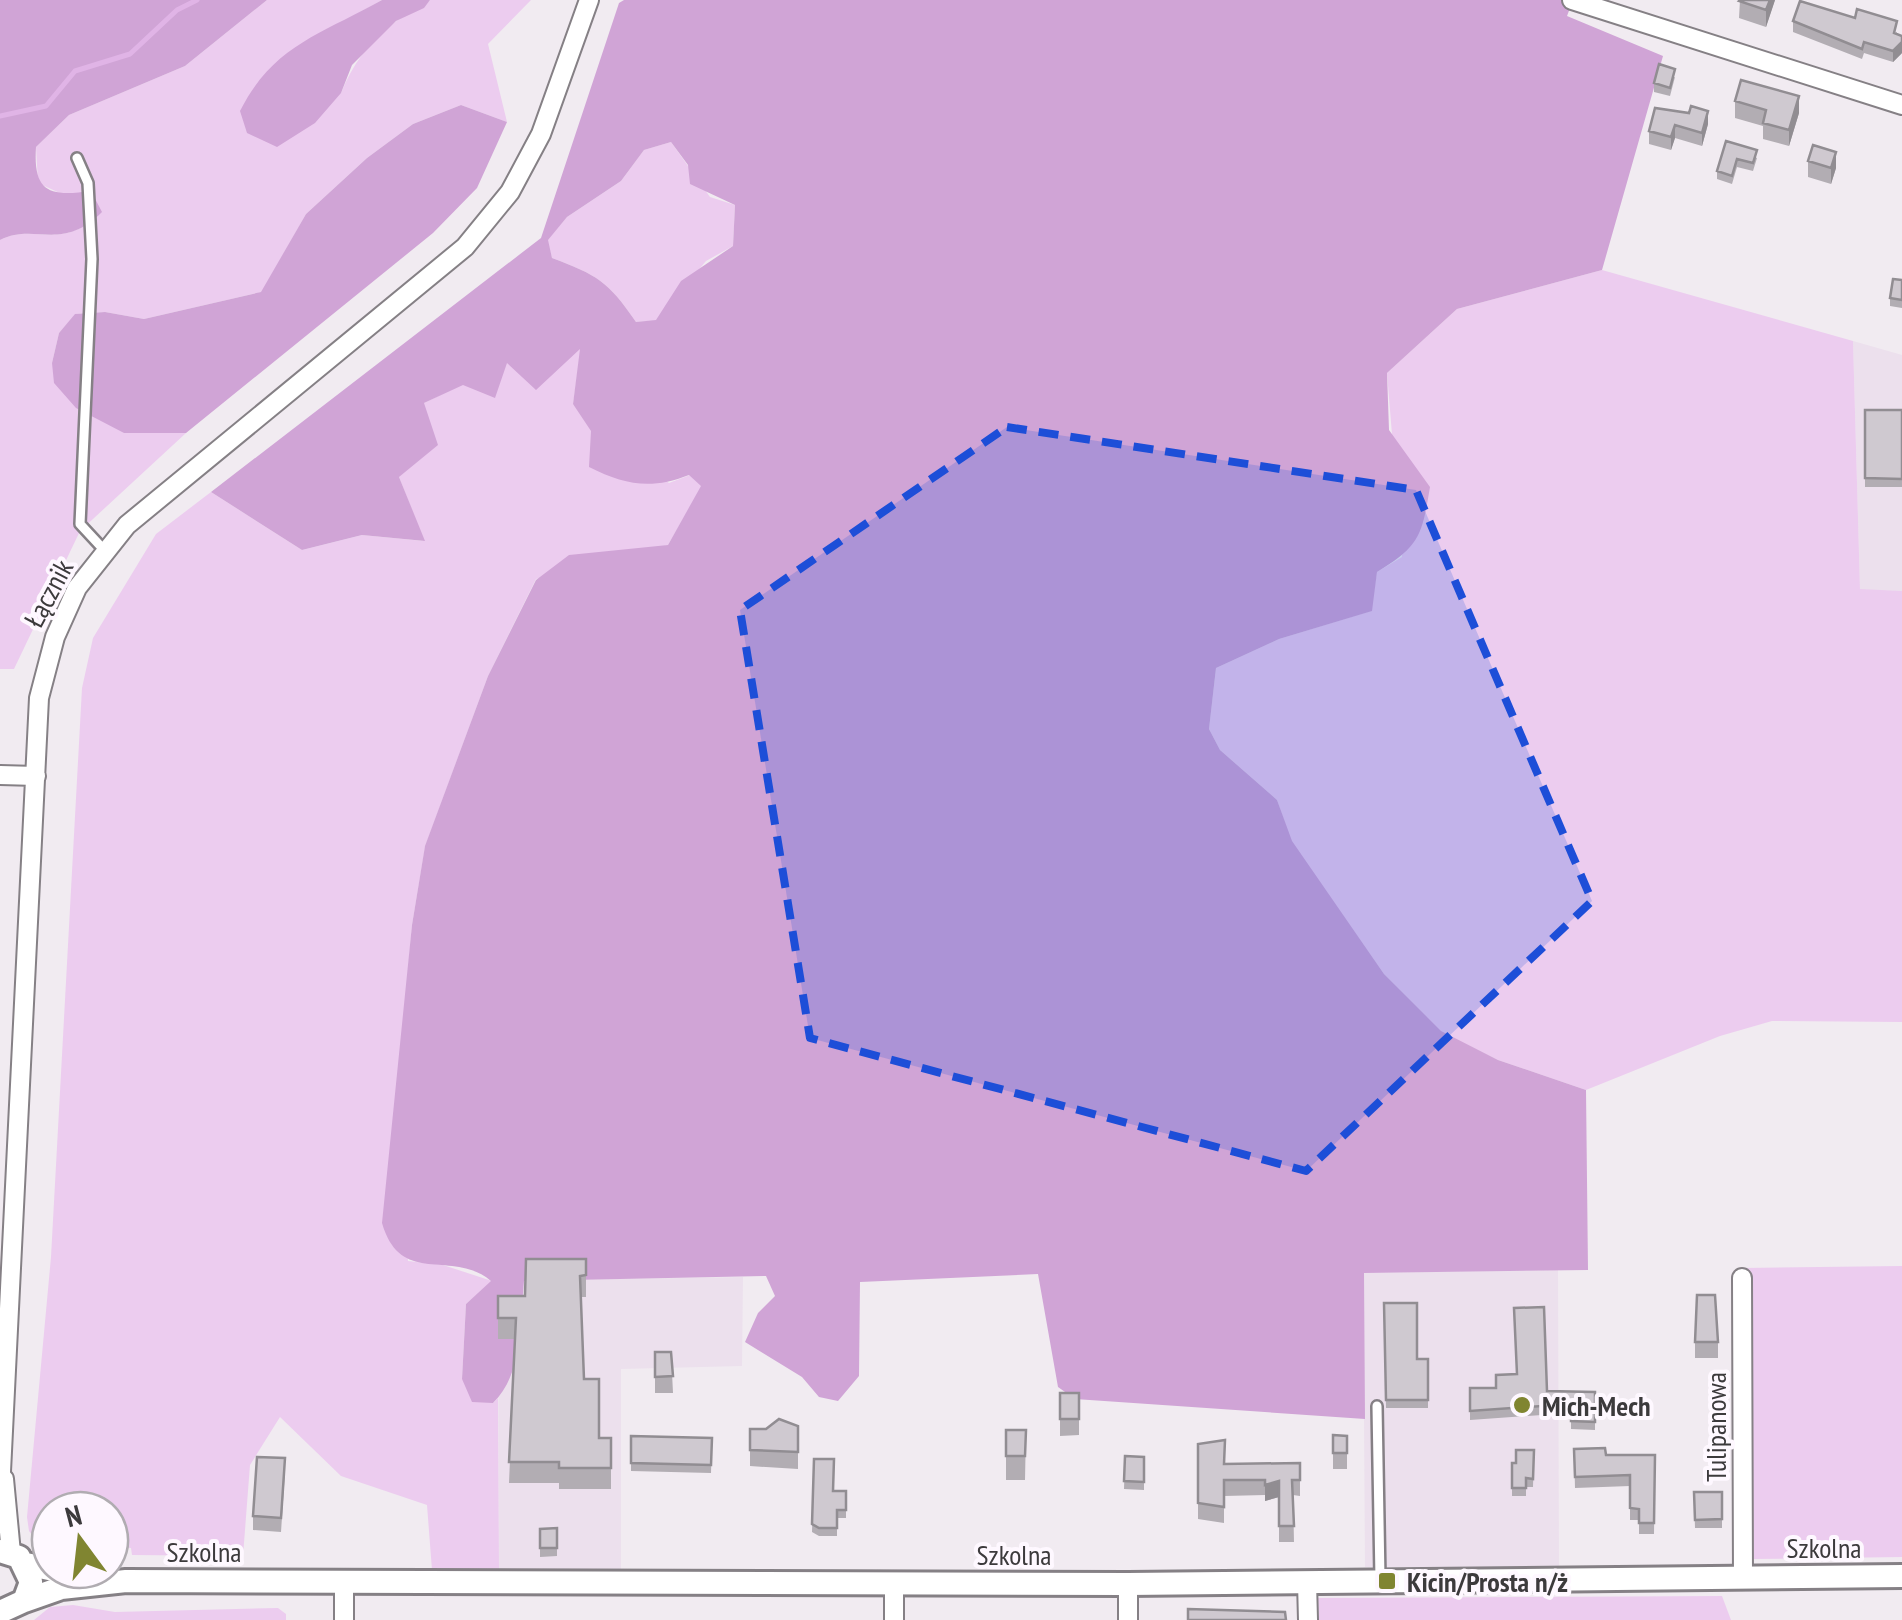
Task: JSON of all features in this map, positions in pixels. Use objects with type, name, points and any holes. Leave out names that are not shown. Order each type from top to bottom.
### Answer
[{"type":"street","name":"Łącznik","points":[[12,1556],[2,1483],[6,1295],[39,698],[55,638],[78,588],[127,525],[466,246],[510,192],[541,134],[589,0]]},
{"type":"street","points":[[1583,2],[1902,105]]},
{"type":"street","points":[[0,775],[36,776]]},
{"type":"street","name":"Tulipanowa","points":[[1742,1278],[1743,1577]]},
{"type":"street","points":[[12,1556],[32,1582],[14,1610]]},
{"type":"street","name":"Szkolna","points":[[130,1581],[1128,1584],[1902,1576]]},
{"type":"street","points":[[344,1582],[344,1620]]},
{"type":"street","points":[[1307,1582],[1308,1620]]},
{"type":"street","points":[[894,1584],[894,1620]]},
{"type":"street","points":[[1128,1584],[1128,1620]]},
{"type":"street","name":"Szkolna","points":[[14,1610],[56,1590]]},
{"type":"lane","points":[[77,158],[88,183],[92,259],[80,524],[106,552]]},
{"type":"lane","points":[[1377,1406],[1380,1582]]},
{"type":"highlighted area","points":[[1007,427],[1416,490],[1592,901],[1306,1171],[810,1038],[740,610]]},
{"type":"shaded area","points":[[0,0],[267,0],[185,66],[69,115],[36,147],[37,174],[47,188],[64,193],[91,191],[102,212],[74,231],[13,235],[0,240]]},
{"type":"shaded area","points":[[267,0],[382,0],[350,18],[341,93],[370,45],[395,22],[430,0],[531,0],[488,44],[507,122],[461,105],[413,124],[367,158],[306,214],[262,292],[144,319],[105,312],[76,314],[59,333],[52,363],[124,433],[186,433],[80,531],[14,669],[0,669],[0,240],[13,235],[73,231],[101,212],[38,183],[36,147],[69,115],[185,66]]},
{"type":"shaded area","points":[[382,0],[430,0],[424,8],[396,21],[352,65],[341,93],[315,123],[277,147],[247,133],[240,111],[268,71],[301,44]]},
{"type":"shaded area","points":[[1573,0],[1567,16],[1663,56],[1602,270],[1457,309],[1387,373],[1389,430],[1430,487],[1417,538],[1377,572],[1372,611],[1279,639],[1216,668],[1209,729],[1220,750],[1277,800],[1292,841],[1384,974],[1441,1031],[1498,1060],[1586,1090],[1588,1270],[1364,1273],[1365,1419],[1075,1399],[1058,1387],[1038,1274],[860,1282],[859,1376],[838,1401],[819,1397],[802,1377],[745,1342],[758,1313],[775,1296],[766,1276],[524,1281],[519,1345],[510,1377],[493,1403],[472,1402],[462,1379],[466,1304],[491,1281],[460,1267],[429,1264],[402,1255],[382,1223],[412,925],[425,846],[488,676],[536,580],[569,555],[668,545],[701,486],[689,475],[650,484],[614,478],[589,467],[591,431],[573,404],[580,349],[536,390],[507,363],[495,398],[463,385],[424,403],[438,445],[399,477],[425,541],[362,535],[302,550],[211,492],[541,238],[619,3]],"holes":[[[671,142],[688,165],[690,184],[735,205],[733,246],[681,281],[656,320],[636,322],[600,281],[552,258],[548,240],[567,217],[621,181],[644,150]]]},
{"type":"shaded area","points":[[461,105],[507,122],[477,188],[433,233],[186,433],[124,433],[76,408],[54,383],[52,363],[59,333],[75,314],[105,312],[144,319],[261,292],[306,214],[367,158],[413,124]]},
{"type":"shaded area","points":[[671,142],[710,197],[735,205],[733,246],[706,261],[656,321],[636,322],[600,281],[552,258],[547,240],[567,217],[621,181],[644,150]]},
{"type":"shaded area","points":[[1602,270],[1853,341],[1860,589],[1902,591],[1902,1022],[1772,1021],[1720,1036],[1586,1090],[1498,1060],[1441,1032],[1384,974],[1291,841],[1277,800],[1220,750],[1209,729],[1216,668],[1279,639],[1371,611],[1377,572],[1402,557],[1387,373],[1457,309]]},
{"type":"shaded area","points":[[1853,341],[1902,355],[1902,591],[1860,590]]},
{"type":"shaded area","points":[[581,348],[573,404],[669,483],[690,475],[702,486],[668,545],[536,579],[488,676],[425,847],[412,925],[396,1109],[408,1261],[443,1265],[492,1281],[466,1304],[462,1379],[493,1403],[498,1398],[499,1569],[432,1570],[427,1505],[341,1476],[280,1417],[250,1465],[243,1556],[132,1555],[130,1490],[30,1490],[30,1532],[27,1517],[51,1257],[82,688],[93,638],[156,534],[211,492],[302,550],[362,535],[424,541],[399,477],[424,403],[507,362]]},
{"type":"shaded area","points":[[1902,1266],[1902,1557],[1753,1559],[1743,1551],[1743,1268]]},
{"type":"shaded area","points":[[1558,1270],[1559,1567],[1365,1567],[1363,1273]]},
{"type":"shaded area","points":[[743,1277],[742,1366],[621,1369],[621,1569],[499,1569],[498,1281]]},
{"type":"shaded area","points":[[1722,1596],[1731,1620],[1319,1620],[1318,1598]]},
{"type":"shaded area","points":[[73,1605],[115,1612],[278,1608],[286,1614],[286,1620],[34,1620],[50,1607]]},
{"type":"building","points":[[1740,0],[1770,0],[1766,10]]},
{"type":"building","points":[[1800,1],[1855,18],[1857,9],[1897,21],[1894,33],[1902,36],[1902,42],[1893,51],[1864,42],[1862,49],[1793,21]]},
{"type":"building","points":[[1659,64],[1675,69],[1670,88],[1654,83]]},
{"type":"building","points":[[1741,80],[1799,96],[1789,130],[1763,123],[1766,110],[1735,101]]},
{"type":"building","points":[[1691,106],[1708,111],[1702,133],[1675,125],[1671,137],[1649,131],[1655,108],[1689,113]]},
{"type":"building","points":[[1726,141],[1757,150],[1753,163],[1737,159],[1732,176],[1717,171]]},
{"type":"building","points":[[1813,145],[1836,152],[1831,168],[1808,161]]},
{"type":"building","points":[[1893,279],[1902,280],[1902,300],[1890,298]]},
{"type":"building","points":[[1865,410],[1902,410],[1902,479],[1865,478]]},
{"type":"building","points":[[526,1259],[586,1259],[586,1275],[580,1276],[584,1379],[599,1379],[599,1438],[611,1438],[611,1468],[559,1468],[559,1462],[509,1462],[516,1318],[498,1318],[498,1296],[525,1296]]},
{"type":"building","points":[[1697,1295],[1715,1295],[1718,1342],[1695,1342]]},
{"type":"building","points":[[1384,1303],[1417,1303],[1417,1359],[1428,1359],[1428,1400],[1386,1400]]},
{"type":"building","points":[[1544,1307],[1547,1391],[1595,1392],[1595,1422],[1571,1421],[1571,1404],[1470,1411],[1470,1388],[1496,1388],[1496,1375],[1517,1374],[1514,1308]]},
{"type":"building","points":[[655,1352],[671,1352],[673,1376],[655,1377]]},
{"type":"building","points":[[1060,1393],[1079,1393],[1079,1419],[1060,1419]]},
{"type":"building","points":[[779,1419],[798,1426],[798,1452],[750,1450],[750,1429],[766,1429]]},
{"type":"building","points":[[1006,1430],[1026,1430],[1025,1456],[1006,1456]]},
{"type":"building","points":[[1333,1435],[1347,1436],[1347,1453],[1333,1453]]},
{"type":"building","points":[[631,1436],[712,1438],[711,1465],[631,1463]]},
{"type":"building","points":[[1225,1440],[1224,1464],[1300,1463],[1300,1480],[1292,1480],[1294,1526],[1279,1526],[1279,1481],[1265,1485],[1265,1480],[1224,1480],[1224,1507],[1198,1503],[1198,1444]]},
{"type":"building","points":[[1605,1448],[1606,1455],[1655,1455],[1654,1523],[1639,1523],[1639,1509],[1630,1508],[1630,1475],[1575,1477],[1574,1449]]},
{"type":"building","points":[[1516,1450],[1534,1450],[1533,1479],[1526,1478],[1526,1488],[1512,1488]]},
{"type":"building","points":[[1125,1456],[1144,1457],[1144,1482],[1124,1481]]},
{"type":"building","points":[[257,1457],[285,1458],[281,1518],[253,1516]]},
{"type":"building","points":[[814,1459],[834,1459],[833,1491],[846,1491],[846,1510],[837,1510],[837,1528],[812,1524]]},
{"type":"building","points":[[1694,1492],[1722,1492],[1722,1519],[1695,1520]]},
{"type":"building","points":[[557,1528],[557,1548],[540,1548],[540,1529]]},
{"type":"building","points":[[1188,1609],[1285,1612],[1286,1620],[1188,1620]]},
{"type":"waterway","points":[[0,116],[46,106],[75,71],[130,54],[177,10],[197,0]]},
{"type":"place","name":"Mich-Mech","points":[[1522,1405]]},
{"type":"place","name":"Kicin/Prosta n/ż","points":[[1387,1581]]}]
